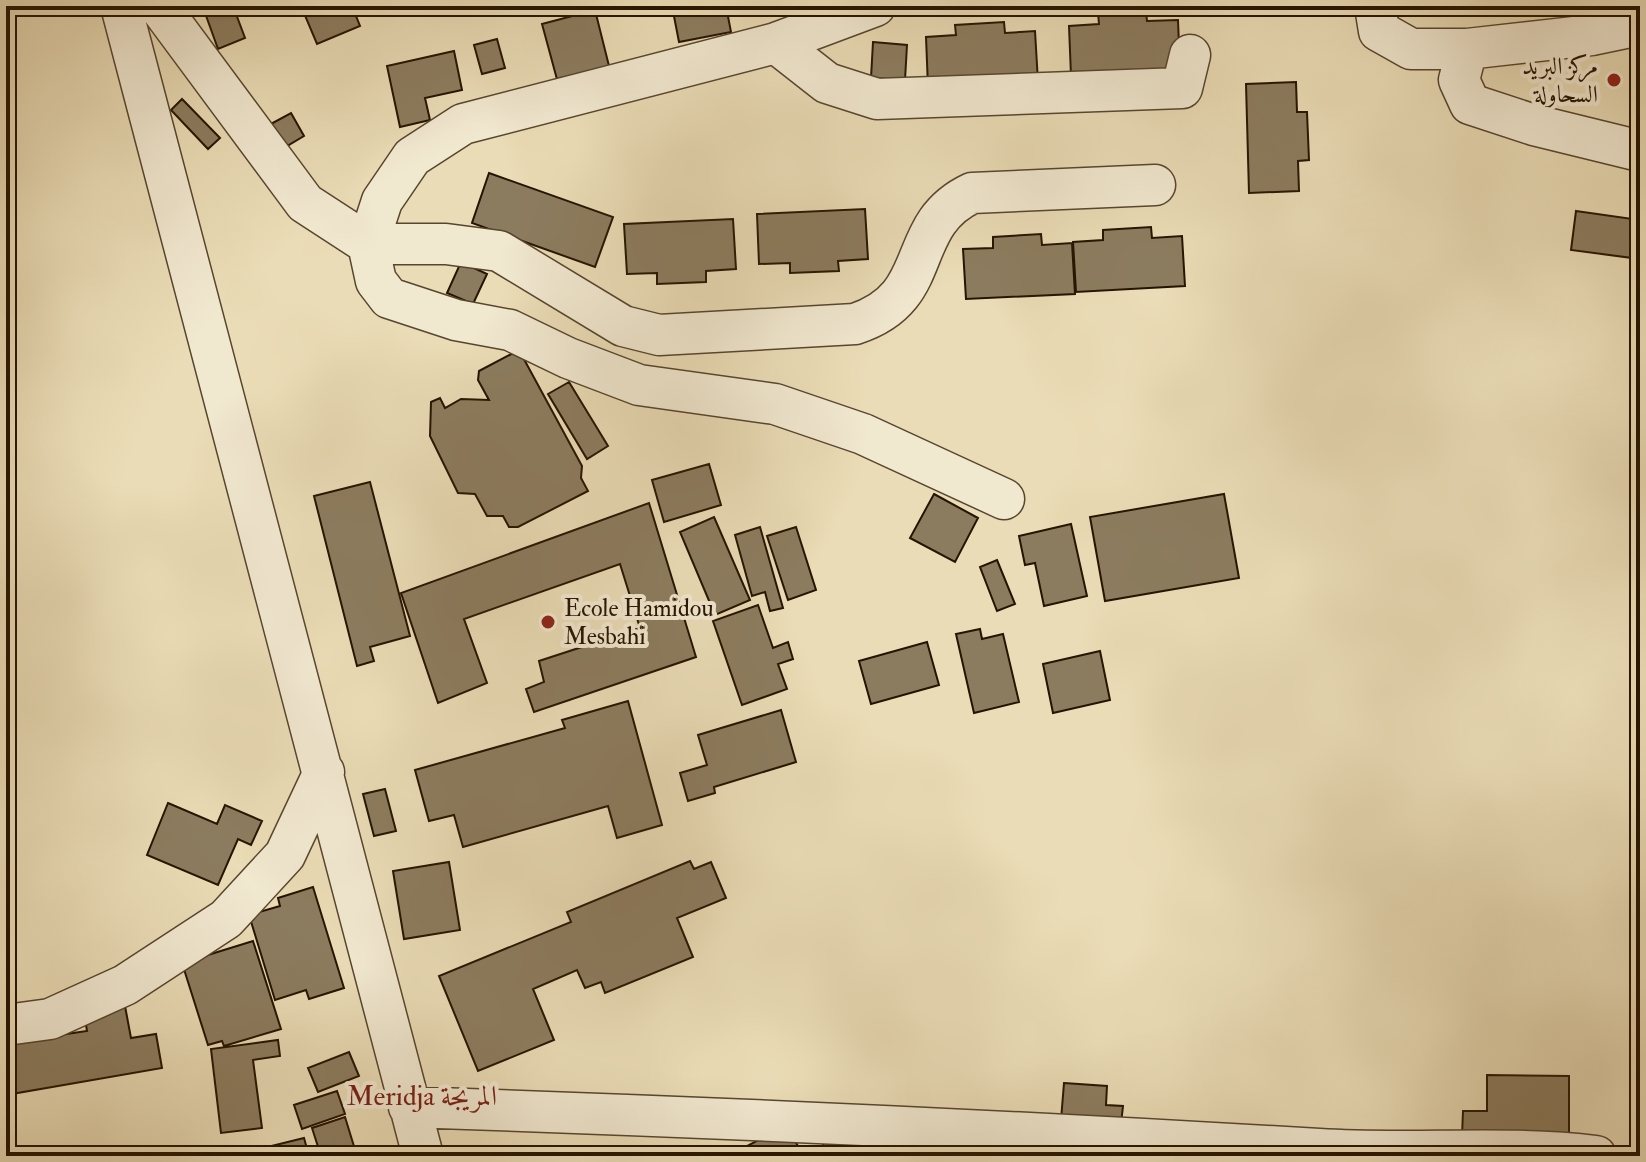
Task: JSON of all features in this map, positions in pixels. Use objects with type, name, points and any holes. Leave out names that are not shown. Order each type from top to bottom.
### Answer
[{"type":"street","points":[[121,6],[423,1156]]},
{"type":"street","points":[[159,6],[305,203],[368,244],[446,244],[499,251],[623,326],[659,335],[855,324],[880,316],[905,293],[930,232],[951,203],[972,193],[1155,185]]},
{"type":"street","points":[[875,6],[776,43],[463,124],[412,157],[382,201],[368,244],[376,281],[389,298],[456,320],[510,330],[568,358],[639,385],[775,404],[863,434],[1004,499]]},
{"type":"street","points":[[1375,6],[1379,31],[1411,49],[1467,49],[1592,35],[1640,25]]},
{"type":"street","points":[[776,43],[827,83],[877,99],[1182,88],[1190,55]]},
{"type":"street","points":[[1467,49],[1459,80],[1470,104],[1534,125],[1640,151]]},
{"type":"street","points":[[6,1025],[50,1019],[125,985],[226,919],[285,855],[324,772]]},
{"type":"street","points":[[409,1107],[874,1123],[1331,1150],[1551,1151],[1596,1156]]},
{"type":"building","points":[[213,6],[233,6],[245,38],[218,49],[204,10]]},
{"type":"building","points":[[301,6],[352,6],[360,26],[317,44]]},
{"type":"building","points":[[672,6],[726,6],[731,32],[679,42]]},
{"type":"building","points":[[595,10],[610,70],[558,83],[542,24]]},
{"type":"building","points":[[1146,11],[1147,21],[1178,20],[1180,70],[1071,76],[1069,26],[1099,24],[1098,13]]},
{"type":"building","points":[[1004,22],[1005,33],[1035,31],[1038,82],[928,87],[926,37],[956,35],[955,25]]},
{"type":"building","points":[[497,39],[505,68],[482,74],[474,45]]},
{"type":"building","points":[[873,42],[907,45],[905,80],[871,78]]},
{"type":"building","points":[[454,51],[462,90],[425,98],[430,120],[400,127],[387,66]]},
{"type":"building","points":[[1296,82],[1297,112],[1307,112],[1309,160],[1298,161],[1299,191],[1249,193],[1246,84]]},
{"type":"building","points":[[182,99],[220,138],[208,149],[171,110]]},
{"type":"building","points":[[291,113],[304,136],[282,149],[269,125]]},
{"type":"building","points":[[489,173],[613,217],[595,267],[472,223]]},
{"type":"building","points":[[865,209],[868,259],[838,261],[839,271],[790,273],[790,263],[759,264],[757,214]]},
{"type":"building","points":[[1576,211],[1640,220],[1640,259],[1571,250]]},
{"type":"building","points":[[733,219],[736,269],[706,271],[706,282],[657,284],[657,273],[627,274],[624,224]]},
{"type":"building","points":[[1151,227],[1152,238],[1182,236],[1185,286],[1076,292],[1073,242],[1103,240],[1103,230]]},
{"type":"building","points":[[1041,234],[1042,245],[1072,243],[1075,294],[966,299],[963,249],[993,248],[993,237]]},
{"type":"building","points":[[461,262],[487,274],[473,304],[447,293]]},
{"type":"building","points":[[519,350],[582,466],[581,478],[588,491],[518,527],[509,527],[503,516],[487,516],[475,494],[458,493],[430,436],[431,402],[440,398],[445,408],[461,399],[489,400],[478,380],[479,371]]},
{"type":"building","points":[[569,382],[608,446],[587,459],[548,394]]},
{"type":"building","points":[[709,464],[721,505],[664,522],[652,480]]},
{"type":"building","points":[[370,482],[410,636],[370,647],[374,661],[357,666],[314,496]]},
{"type":"building","points":[[934,494],[978,518],[955,562],[910,538]]},
{"type":"building","points":[[1224,494],[1239,578],[1105,601],[1090,517]]},
{"type":"building","points":[[649,503],[696,657],[534,712],[526,689],[544,682],[539,661],[640,628],[620,564],[464,619],[487,683],[438,703],[401,593]]},
{"type":"building","points":[[714,517],[750,600],[715,615],[680,532]]},
{"type":"building","points":[[1071,524],[1087,596],[1044,606],[1035,563],[1025,565],[1019,536]]},
{"type":"building","points":[[760,527],[783,608],[770,611],[765,592],[752,596],[735,535]]},
{"type":"building","points":[[796,527],[816,590],[788,600],[767,536]]},
{"type":"building","points":[[997,560],[1015,604],[997,611],[980,567]]},
{"type":"building","points":[[758,605],[773,648],[788,642],[793,659],[778,664],[787,689],[742,705],[713,621]]},
{"type":"building","points":[[980,629],[982,639],[1003,634],[1019,702],[974,713],[956,634]]},
{"type":"building","points":[[927,642],[939,685],[871,704],[859,661]]},
{"type":"building","points":[[1100,651],[1110,700],[1053,713],[1043,664]]},
{"type":"building","points":[[628,701],[662,825],[617,838],[608,806],[463,847],[454,815],[429,821],[415,770],[565,728],[562,720]]},
{"type":"building","points":[[781,710],[796,762],[714,787],[715,793],[688,801],[680,773],[707,765],[698,735]]},
{"type":"building","points":[[385,789],[396,831],[374,836],[363,794]]},
{"type":"building","points":[[168,803],[217,824],[225,805],[262,821],[251,845],[238,839],[218,885],[147,855]]},
{"type":"building","points":[[690,861],[694,869],[711,862],[726,898],[677,918],[693,957],[605,993],[601,982],[585,988],[577,970],[533,989],[554,1040],[478,1071],[439,976],[571,922],[567,912]]},
{"type":"building","points":[[449,862],[460,930],[404,939],[393,871]]},
{"type":"building","points":[[313,887],[344,988],[309,999],[306,990],[275,1000],[249,915],[280,906],[278,898]]},
{"type":"building","points":[[253,941],[281,1029],[224,1046],[222,1041],[208,1045],[182,963]]},
{"type":"building","points":[[125,1006],[131,1038],[156,1034],[162,1068],[6,1095],[6,1032],[64,1022],[66,1034],[87,1031],[84,1013]]},
{"type":"building","points":[[278,1040],[280,1056],[253,1060],[262,1128],[221,1133],[211,1049]]},
{"type":"building","points":[[349,1052],[359,1076],[318,1092],[308,1068]]},
{"type":"building","points":[[1487,1075],[1569,1076],[1569,1137],[1462,1136],[1463,1111],[1487,1111]]},
{"type":"building","points":[[1064,1083],[1107,1086],[1106,1105],[1123,1106],[1121,1124],[1061,1120]]},
{"type":"building","points":[[337,1091],[345,1114],[302,1129],[294,1105]]},
{"type":"building","points":[[345,1117],[357,1156],[321,1156],[312,1128]]},
{"type":"building","points":[[787,1125],[803,1156],[715,1156],[715,1151],[734,1153]]},
{"type":"building","points":[[823,1125],[911,1126],[911,1156],[823,1156]]},
{"type":"building","points":[[304,1138],[309,1156],[231,1156]]},
{"type":"building","points":[[995,1140],[1055,1143],[1055,1156],[994,1156]]},
{"type":"place","name":"مركز البريد السحاولة","points":[[1614,80]]},
{"type":"place","name":"Ecole Hamidou Mesbahi","points":[[548,622]]},
{"type":"district","name":"Meridja المريجة","points":[[422,1096]]}]
